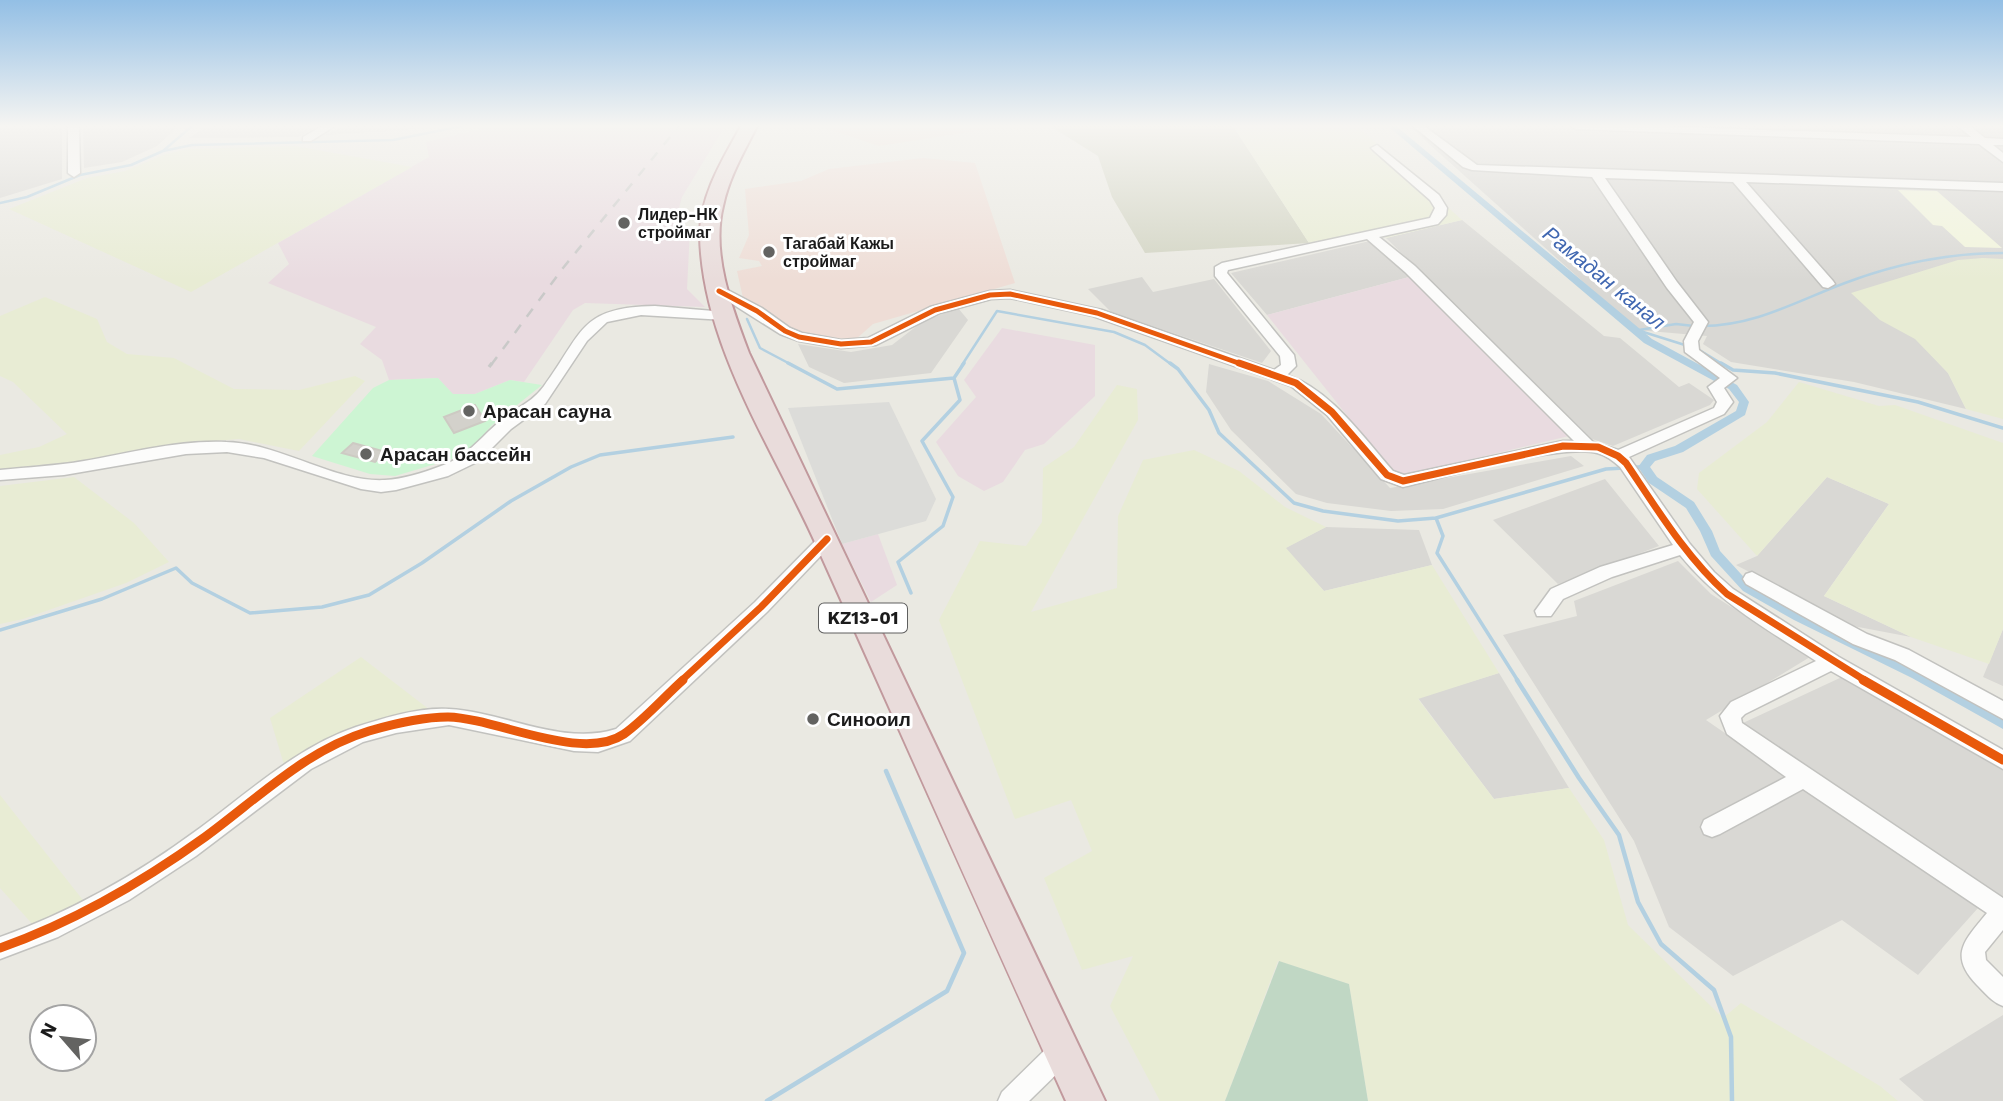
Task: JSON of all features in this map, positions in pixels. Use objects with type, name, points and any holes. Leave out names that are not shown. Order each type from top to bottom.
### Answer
[{"type":"highway","name":"KZ13-01","points":[[724,177],[712,212],[710,234],[722,304],[777,439],[827,539],[1086,1101]]},
{"type":"street","points":[[1277,375],[1289,366],[1287,355],[1220,273],[1222,267],[1434,221],[1440,215],[1441,208],[1435,198],[1411,177]]},
{"type":"street","points":[[1598,177],[1672,285],[1701,321],[1691,341],[1692,352],[1730,378],[1716,387],[1725,402],[1719,411],[1618,456]]},
{"type":"street","points":[[1714,177],[2003,187]]},
{"type":"street","points":[[1736,178],[1828,284]]},
{"type":"street","points":[[1371,236],[1410,269],[1588,446]]},
{"type":"street","points":[[0,475],[63,470],[145,455],[226,447],[260,451],[384,487],[455,468],[477,457],[506,425],[538,403],[557,381],[583,335],[604,317],[612,314],[722,304],[799,337],[859,344],[881,338],[935,310],[978,297],[1010,294],[1097,313],[1296,383],[1332,412],[1394,480],[1414,480],[1563,446],[1588,446],[1618,456],[1626,463],[1685,548],[1708,577],[1727,594],[1832,662],[2003,760]]},
{"type":"street","points":[[0,948],[92,909],[146,878],[302,766],[331,747],[361,734],[449,717],[574,742],[598,743],[623,735],[778,590],[827,539]]},
{"type":"street","points":[[1544,611],[1557,594],[1581,583],[1606,572],[1685,548]]},
{"type":"street","points":[[1752,579],[1860,639],[1902,655],[2003,711]]},
{"type":"street","points":[[1832,662],[1738,708],[1730,716],[1734,728],[2003,912],[1973,948],[1974,965],[2003,994]]},
{"type":"street","points":[[1712,827],[1804,778]]},
{"type":"street","points":[[1011,1101],[1062,1051]]},
{"type":"shaded area","points":[[0,177],[62,177],[62,179],[0,198]]},
{"type":"shaded area","points":[[393,177],[694,177],[682,197],[674,227],[690,229],[687,289],[705,307],[585,303],[573,310],[524,382],[510,380],[475,394],[452,394],[438,378],[389,380],[382,360],[360,344],[376,327],[268,283],[289,264],[278,243]]},
{"type":"shaded area","points":[[394,177],[191,292],[9,209],[87,178]]},
{"type":"shaded area","name":"Тагабай Кажы строймаг","points":[[809,177],[980,177],[1015,283],[873,324],[855,340],[800,334],[743,298],[737,271],[762,266],[759,261],[739,258],[749,235],[745,189]]},
{"type":"shaded area","points":[[1105,177],[1266,177],[1309,243],[1145,253],[1112,197]]},
{"type":"shaded area","points":[[1266,177],[1414,177],[1462,220],[1386,238],[1377,229],[1309,243]]},
{"type":"shaded area","points":[[1466,177],[2003,177],[2003,360],[1931,355],[1948,373],[1966,409],[1854,382],[1731,362],[1703,344],[1707,336],[1637,330]]},
{"type":"shaded area","points":[[1898,190],[1937,191],[2002,248],[1965,247],[1942,226],[1933,225]]},
{"type":"shaded area","points":[[1462,220],[1604,336],[1620,338],[1679,387],[1689,383],[1714,400],[1710,405],[1613,446],[1592,439],[1386,238]]},
{"type":"shaded area","points":[[1370,241],[1409,277],[1267,315],[1231,273]]},
{"type":"shaded area","points":[[2003,259],[2003,419],[1966,409],[1948,373],[1915,339],[1880,320],[1851,293],[1958,260]]},
{"type":"shaded area","points":[[1142,277],[1153,292],[1214,279],[1271,351],[1262,363],[1111,312],[1088,289]]},
{"type":"shaded area","points":[[1409,277],[1569,436],[1396,477],[1267,315]]},
{"type":"shaded area","points":[[45,297],[97,319],[107,342],[127,354],[174,358],[234,389],[299,390],[355,376],[365,381],[299,451],[239,439],[176,444],[72,462],[0,469],[0,455],[39,447],[67,434],[13,382],[0,376],[0,316]]},
{"type":"shaded area","points":[[958,308],[968,320],[931,373],[844,383],[809,367],[798,344],[851,352],[892,345],[922,322]]},
{"type":"shaded area","points":[[1002,328],[1095,345],[1095,396],[1044,444],[1025,450],[1003,482],[984,491],[958,476],[936,442],[976,397],[964,380]]},
{"type":"shaded area","points":[[1209,364],[1268,381],[1321,414],[1390,488],[1571,456],[1584,466],[1443,509],[1391,511],[1327,503],[1296,494],[1231,430],[1206,392]]},
{"type":"shaded area","points":[[1799,382],[1879,406],[1895,405],[2003,443],[2003,629],[1989,664],[1911,637],[1824,596],[1889,504],[1827,477],[1757,556],[1697,489],[1699,473],[1767,422]]},
{"type":"shaded area","points":[[1117,385],[1137,389],[1138,420],[1031,612],[1117,588],[1118,516],[1143,460],[1194,450],[1239,471],[1285,507],[1326,527],[1286,548],[1324,591],[1432,565],[1499,673],[1418,699],[1494,799],[1569,788],[1604,840],[1628,925],[1723,1018],[1741,1003],[1880,1086],[1898,1101],[1368,1101],[1349,984],[1278,961],[1225,1101],[1160,1101],[1110,1006],[1133,956],[1082,970],[1044,878],[1092,851],[1071,800],[1015,819],[939,620],[980,541],[1026,546],[1042,522],[1043,468],[1074,447]]},
{"type":"shaded area","points":[[889,402],[936,499],[926,521],[842,544],[788,408]]},
{"type":"shaded area","points":[[74,477],[134,523],[169,562],[126,583],[23,619],[0,624],[0,486]]},
{"type":"shaded area","points":[[1827,477],[1889,504],[1824,596],[1911,637],[1853,626],[1736,565],[1757,556]]},
{"type":"shaded area","points":[[1605,479],[1659,546],[1558,584],[1493,520]]},
{"type":"shaded area","points":[[1326,527],[1419,530],[1432,565],[1324,591],[1285,548]]},
{"type":"shaded area","points":[[878,534],[897,585],[871,602],[842,544]]},
{"type":"shaded area","points":[[1678,561],[1711,594],[1810,657],[1706,720],[1978,908],[1918,975],[1842,920],[1733,976],[1669,927],[1634,841],[1503,635],[1577,616],[1574,601]]},
{"type":"shaded area","points":[[2003,629],[2003,686],[1983,677]]},
{"type":"shaded area","points":[[361,657],[430,710],[285,768],[270,718]]},
{"type":"shaded area","points":[[1499,673],[1569,788],[1494,799],[1418,698]]},
{"type":"shaded area","points":[[1842,677],[2003,770],[2003,901],[1743,723]]},
{"type":"shaded area","points":[[0,795],[86,904],[34,926],[0,888]]},
{"type":"shaded area","points":[[1279,961],[1349,984],[1368,1101],[1225,1101]]},
{"type":"shaded area","points":[[2003,1015],[2003,1101],[1924,1101],[1899,1079]]},
{"type":"green space","name":"Арасан сауна","points":[[438,378],[453,394],[475,394],[510,380],[542,385],[491,426],[470,451],[449,460],[395,476],[370,474],[312,456],[373,388],[389,380]]},
{"type":"building","name":"Арасан сауна","points":[[475,405],[485,421],[454,433],[444,417]]},
{"type":"building","name":"Арасан бассейн","points":[[353,443],[386,452],[375,462],[342,453]]},
{"type":"waterway","points":[[0,203],[27,197],[74,177]]},
{"type":"waterway","name":"Рамадан канал","points":[[1453,177],[1648,341],[1733,387],[1744,402],[1741,413],[1679,449],[1651,458],[1644,467],[1653,480],[1690,505],[1706,531],[1715,553],[1747,588],[1799,617],[1917,674],[2003,723]]},
{"type":"waterway","points":[[1702,326],[1758,317],[1845,283],[1903,265],[1943,257],[2003,253]]},
{"type":"waterway","points":[[962,365],[997,311],[1114,332],[1145,345],[1172,365]]},
{"type":"waterway","points":[[747,319],[760,348],[792,365]]},
{"type":"waterway","points":[[1639,330],[1676,324],[1694,326]]},
{"type":"waterway","points":[[1637,330],[1688,346]]},
{"type":"waterway","points":[[1696,348],[1724,365]]},
{"type":"waterway","points":[[788,363],[837,389],[954,378]]},
{"type":"waterway","points":[[954,378],[964,363]]},
{"type":"waterway","points":[[1170,363],[1178,369],[1209,410],[1219,433],[1294,503],[1323,511],[1398,521],[1436,518]]},
{"type":"waterway","points":[[1721,363],[1733,370],[1775,373],[1918,402],[2003,428]]},
{"type":"waterway","points":[[911,593],[898,562],[943,526],[953,497],[922,441],[960,400],[954,378]]},
{"type":"waterway","points":[[0,630],[102,599],[176,568],[192,583],[250,613],[322,607],[369,595],[422,563],[511,501],[571,467],[600,455],[733,437]]},
{"type":"waterway","points":[[1632,467],[1644,467]]},
{"type":"waterway","points":[[1436,518],[1606,469],[1624,468]]},
{"type":"waterway","points":[[1436,518],[1443,536],[1437,553],[1518,681]]},
{"type":"waterway","points":[[1517,680],[1619,835],[1638,902],[1661,944],[1714,990],[1731,1037],[1732,1101]]},
{"type":"waterway","points":[[767,1101],[947,991],[964,953],[886,771]]},
{"type":"railway","points":[[491,365],[563,268],[637,177]]},
{"type":"railway","points":[[489,367],[492,363]]},
{"type":"cycle path","points":[[719,291],[757,311],[785,331],[799,337],[841,344],[871,342],[935,310],[990,295],[1010,294],[1097,313],[1296,383],[1332,412],[1387,475],[1403,481],[1563,446],[1598,447],[1618,456],[1626,463],[1684,548],[1708,577],[1727,594],[1832,662],[2003,760]]},
{"type":"cycle path","points":[[0,948],[74,918],[121,892],[188,849],[304,763],[357,735],[396,724],[449,717],[574,742],[598,743],[623,735],[761,607],[827,539]]},
{"type":"place","name":"Лидер-НК строймаг","points":[[624,223]]},
{"type":"place","name":"Тагабай Кажы строймаг","points":[[769,252]]},
{"type":"place","name":"Арасан сауна","points":[[469,411]]},
{"type":"place","name":"Арасан бассейн","points":[[366,454]]},
{"type":"place","name":"Синооил","points":[[813,719]]}]
